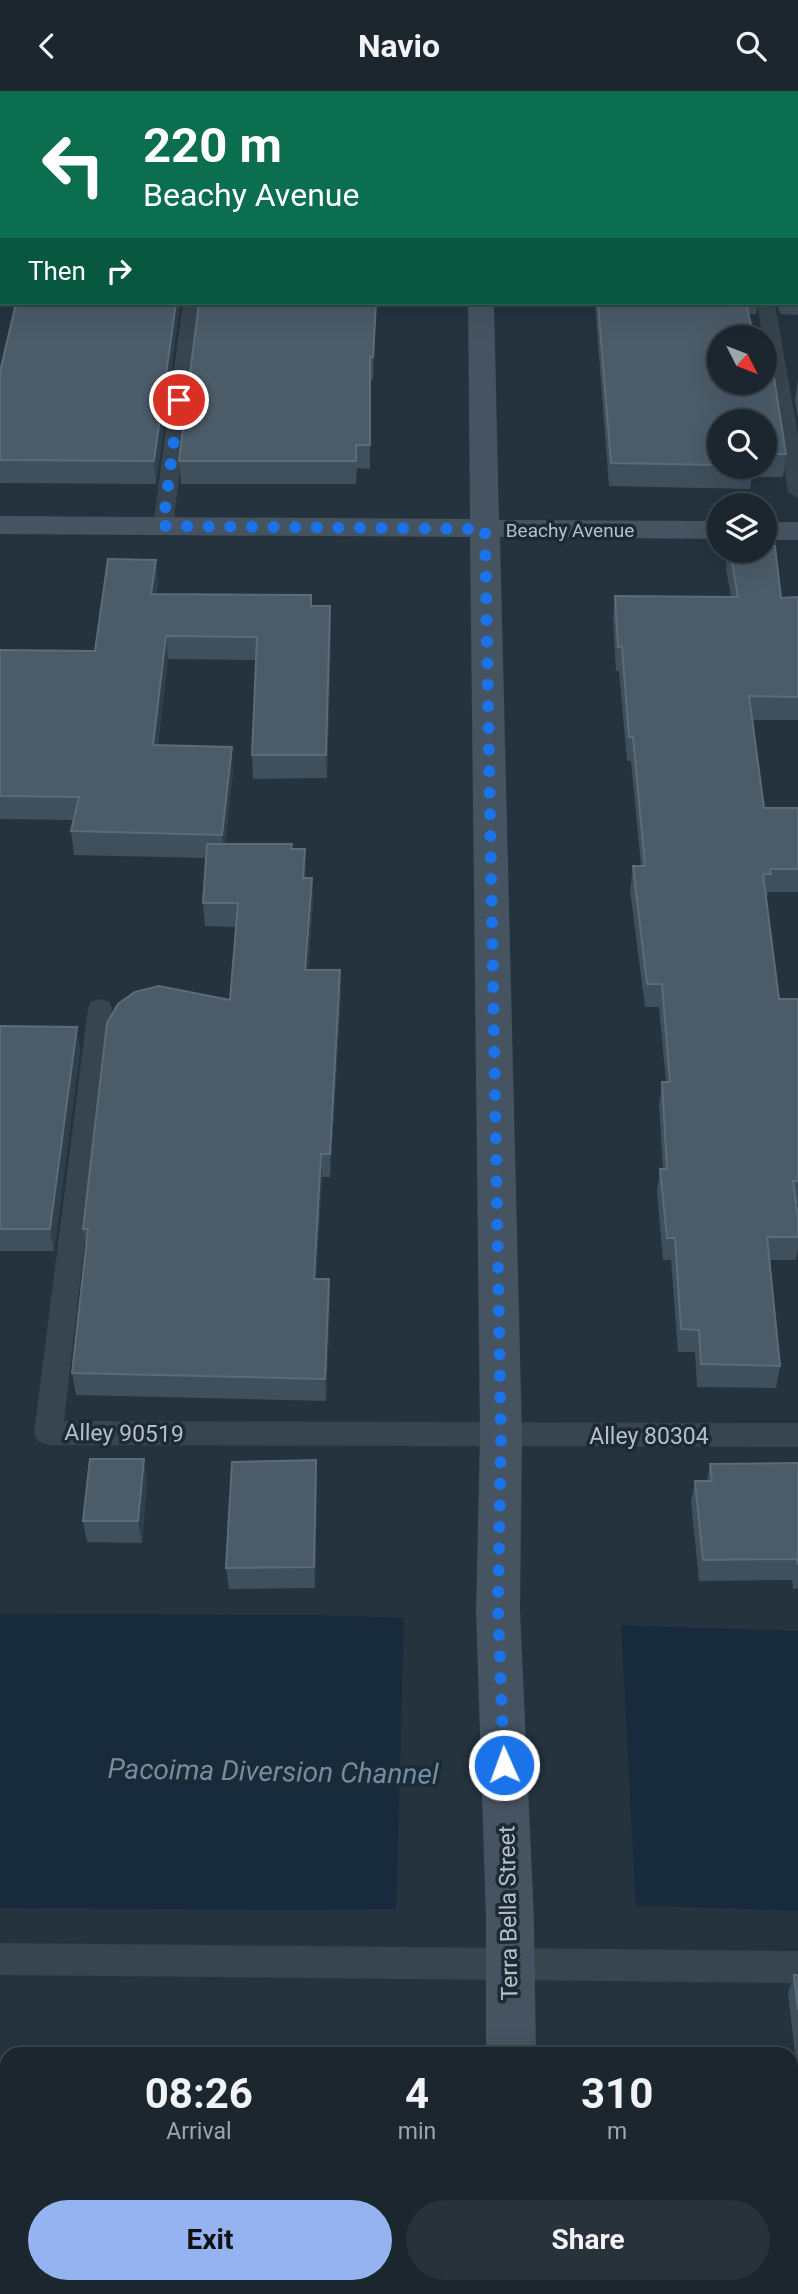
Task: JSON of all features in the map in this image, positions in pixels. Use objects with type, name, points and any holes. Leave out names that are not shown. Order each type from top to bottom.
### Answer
[{"type":"main road","name":"Terra Bella Street","points":[[481,305],[501,1436],[498,1610],[510,1941],[511,2047]]},
{"type":"main road","name":"Beachy Avenue","points":[[0,525],[707,530]]},
{"type":"main road","points":[[777,531],[798,531]]},
{"type":"lane","points":[[163,526],[192,305]]},
{"type":"lane","points":[[766,305],[798,492]]},
{"type":"lane","name":"Alley 90519","points":[[100,1008],[48,1433],[501,1436]]},
{"type":"lane","name":"Alley 80304","points":[[501,1436],[798,1435]]},
{"type":"lane","points":[[0,1959],[317,1964],[510,1941],[798,1966]]},
{"type":"water","name":"Pacoima Diversion Channel","points":[[0,1614],[314,1615],[798,1631],[798,1911],[664,1906],[298,1910],[0,1908]]},
{"type":"pier","points":[[404,1615],[621,1623],[636,1909],[396,1912]]},
{"type":"building","points":[[16,305],[176,305],[154,461],[0,460],[0,372]]},
{"type":"building","points":[[199,305],[376,305],[373,357],[370,357],[370,445],[356,445],[356,461],[179,461]]},
{"type":"building","points":[[598,305],[746,305],[751,325],[707,325],[707,395],[777,395],[786,454],[777,454],[777,409],[707,409],[707,465],[611,463]]},
{"type":"building","points":[[108,559],[156,560],[151,594],[311,595],[311,606],[330,606],[326,755],[252,755],[257,637],[166,636],[153,745],[232,747],[222,835],[71,831],[79,797],[0,796],[0,650],[95,651]]},
{"type":"building","points":[[732,563],[777,563],[781,598],[798,597],[798,697],[749,696],[764,808],[798,808],[798,869],[770,869],[771,874],[763,874],[779,999],[798,999],[798,1181],[793,1181],[798,1237],[767,1237],[780,1366],[701,1364],[699,1330],[681,1329],[675,1238],[667,1238],[660,1169],[667,1169],[662,1082],[670,1082],[662,984],[647,984],[633,866],[645,866],[633,737],[629,737],[622,647],[618,647],[615,596],[738,597]]},
{"type":"building","points":[[207,844],[292,844],[291,849],[305,849],[303,878],[312,878],[305,970],[340,970],[330,1154],[321,1154],[314,1279],[329,1279],[325,1379],[72,1373],[88,1229],[83,1229],[107,1023],[118,1004],[135,992],[159,986],[230,1000],[238,903],[203,903]]},
{"type":"building","points":[[0,1026],[77,1027],[50,1229],[0,1229]]},
{"type":"building","points":[[90,1459],[144,1459],[138,1521],[83,1521]]},
{"type":"building","points":[[316,1460],[314,1567],[226,1568],[232,1462]]},
{"type":"building","points":[[798,1463],[798,1565],[797,1559],[703,1560],[695,1481],[712,1481],[710,1464]]},
{"type":"building","points":[[794,1975],[798,1975],[798,2010]]},
{"type":"route","points":[[179,400],[163,526],[485,529],[501,1436],[498,1610],[504,1765]]}]
